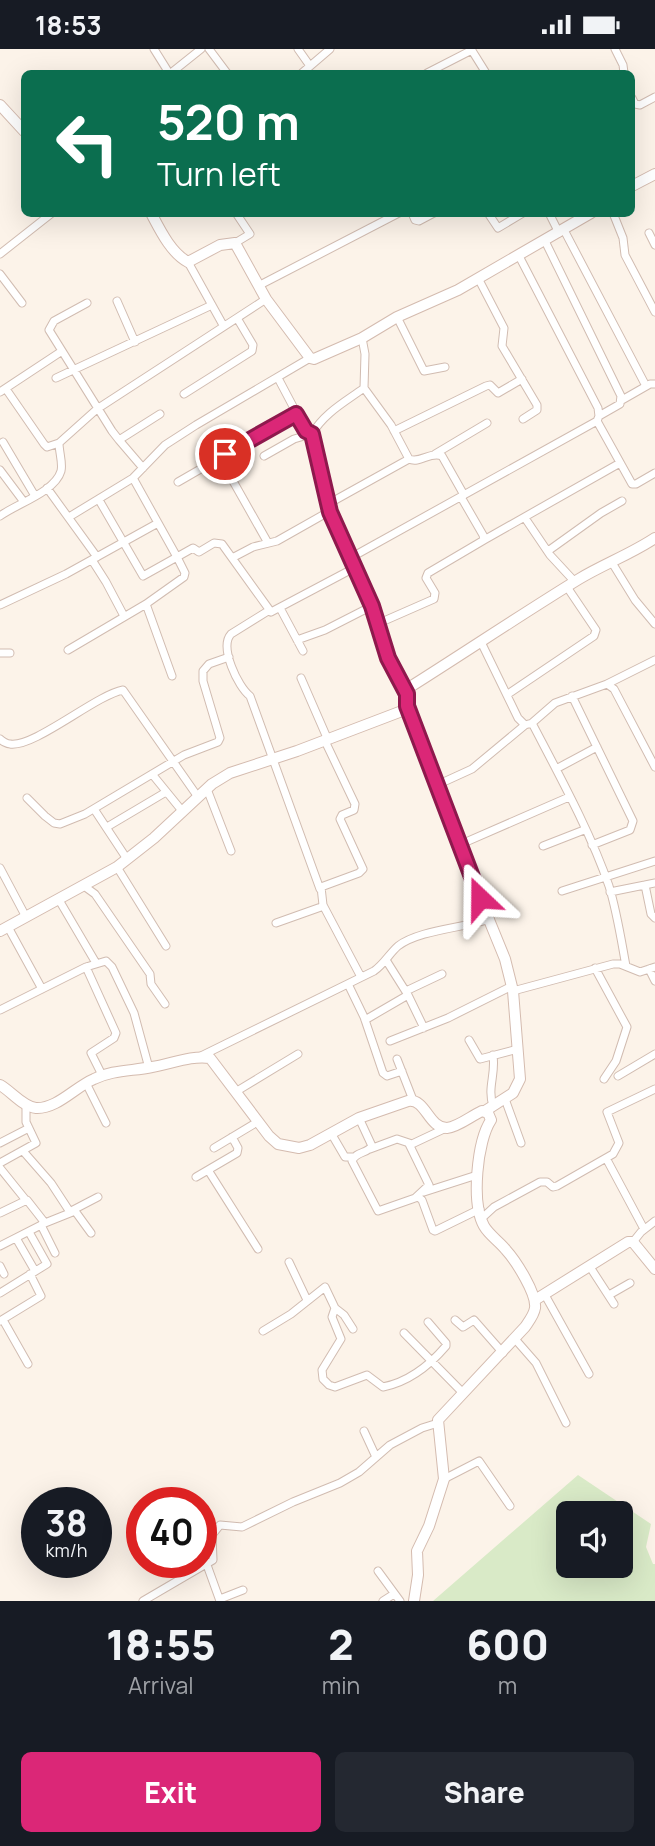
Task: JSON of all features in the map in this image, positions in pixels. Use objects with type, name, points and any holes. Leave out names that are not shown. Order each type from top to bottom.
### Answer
[{"type":"street","points":[[166,49],[155,52],[168,70]]},
{"type":"street","points":[[174,70],[201,49]]},
{"type":"street","points":[[209,49],[225,70]]},
{"type":"street","points":[[298,49],[310,66]]},
{"type":"street","points":[[305,70],[330,49]]},
{"type":"street","points":[[615,49],[624,70]]},
{"type":"street","points":[[433,70],[472,50],[484,70]]},
{"type":"street","points":[[635,104],[640,105],[655,97]]},
{"type":"street","points":[[0,105],[21,128]]},
{"type":"street","points":[[635,184],[655,174]]},
{"type":"street","points":[[1,250],[46,217]]},
{"type":"street","points":[[153,217],[166,239],[188,262],[223,325]]},
{"type":"street","points":[[188,262],[250,234],[239,217]]},
{"type":"street","points":[[260,285],[392,217]]},
{"type":"street","points":[[491,217],[498,228],[516,217]]},
{"type":"street","points":[[552,217],[646,386]]},
{"type":"street","points":[[69,517],[133,478],[165,446],[196,425],[310,358],[314,359],[362,338],[397,317],[458,290],[585,217]]},
{"type":"street","points":[[615,217],[623,238],[625,255],[655,312]]},
{"type":"street","points":[[649,233],[655,245]]},
{"type":"street","points":[[545,241],[622,400]]},
{"type":"street","points":[[235,243],[266,299],[310,358]]},
{"type":"street","points":[[519,256],[598,408],[598,419],[632,484],[655,473]]},
{"type":"street","points":[[0,274],[22,303]]},
{"type":"street","points":[[478,278],[504,328],[502,346],[538,408],[523,419]]},
{"type":"street","points":[[646,296],[655,291]]},
{"type":"street","points":[[62,351],[3,390],[47,447],[58,443],[99,408],[266,299]]},
{"type":"street","points":[[117,301],[135,342]]},
{"type":"street","points":[[87,303],[54,321],[49,327],[119,440],[143,467]]},
{"type":"street","points":[[56,379],[212,305]]},
{"type":"street","points":[[397,317],[424,371],[445,366]]},
{"type":"street","points":[[184,394],[252,351],[253,345],[237,318]]},
{"type":"street","points":[[362,338],[365,354],[364,388],[394,431],[409,459]]},
{"type":"street","points":[[278,378],[306,431],[312,434]]},
{"type":"street","points":[[394,431],[486,386],[498,393],[522,379]]},
{"type":"street","points":[[352,557],[598,419],[646,386],[655,384]]},
{"type":"street","points":[[264,456],[294,439],[312,434],[332,410],[364,388]]},
{"type":"street","points":[[119,440],[160,414]]},
{"type":"street","points":[[178,482],[296,414]]},
{"type":"street","points":[[232,558],[253,547],[277,541],[409,459],[417,460],[434,454],[487,423]]},
{"type":"street","points":[[312,434],[329,508],[372,606],[388,658],[407,700],[459,845],[490,919],[513,989],[520,1079],[519,1086],[489,1109],[418,1142],[409,1144],[397,1139],[354,1157],[345,1157],[331,1133]]},
{"type":"street","points":[[3,442],[35,496]]},
{"type":"street","points":[[0,516],[47,488],[62,469],[58,443]]},
{"type":"street","points":[[434,454],[442,456],[484,540]]},
{"type":"street","points":[[377,624],[434,599],[435,593],[426,578],[428,573],[620,463]]},
{"type":"street","points":[[0,470],[24,502]]},
{"type":"street","points":[[229,474],[268,543]]},
{"type":"street","points":[[68,650],[146,604],[185,575],[133,478]]},
{"type":"street","points":[[47,488],[94,558],[124,616]]},
{"type":"street","points":[[99,500],[143,576],[191,549],[199,552],[219,542],[268,611]]},
{"type":"street","points":[[548,551],[622,501]]},
{"type":"street","points":[[508,694],[594,636],[596,630],[571,584],[525,517]]},
{"type":"street","points":[[0,605],[66,574],[158,523]]},
{"type":"street","points":[[42,989],[4,929],[117,867],[207,789],[230,773],[396,714],[407,700],[410,687],[571,584],[655,538]]},
{"type":"street","points":[[611,561],[635,600],[655,624]]},
{"type":"street","points":[[356,567],[280,608],[268,611],[227,638],[225,647],[243,691],[250,697],[274,759],[320,889],[323,905],[361,977]]},
{"type":"street","points":[[146,604],[172,676]]},
{"type":"street","points":[[297,641],[372,606]]},
{"type":"street","points":[[280,608],[303,651]]},
{"type":"street","points":[[481,642],[518,718],[528,724],[556,769],[592,845],[610,892],[626,966]]},
{"type":"street","points":[[0,653],[10,653]]},
{"type":"street","points":[[27,798],[57,824],[71,821],[172,761],[213,745],[220,738],[203,681],[203,671],[209,664],[229,657]]},
{"type":"street","points":[[437,785],[479,764],[555,703],[607,684],[655,660]]},
{"type":"street","points":[[301,678],[355,804],[354,810],[342,815],[340,819],[363,869],[320,889]]},
{"type":"street","points":[[607,684],[614,689],[655,767]]},
{"type":"street","points":[[0,739],[8,744],[18,743],[45,732],[121,689],[198,797]]},
{"type":"street","points":[[572,696],[633,821],[630,830],[592,845]]},
{"type":"street","points":[[556,769],[597,747]]},
{"type":"street","points":[[152,774],[183,812]]},
{"type":"street","points":[[207,789],[231,851]]},
{"type":"street","points":[[107,827],[166,792]]},
{"type":"street","points":[[459,845],[569,797]]},
{"type":"street","points":[[94,809],[127,859]]},
{"type":"street","points":[[543,846],[584,830]]},
{"type":"street","points":[[562,891],[655,861]]},
{"type":"street","points":[[117,867],[166,946]]},
{"type":"street","points":[[0,869],[26,917]]},
{"type":"street","points":[[610,892],[655,883]]},
{"type":"street","points":[[645,885],[651,914],[655,918]]},
{"type":"street","points":[[84,886],[99,900],[150,974],[151,984],[165,1004]]},
{"type":"street","points":[[59,900],[96,963]]},
{"type":"street","points":[[276,923],[323,905]]},
{"type":"street","points":[[0,1085],[26,1105],[35,1108],[47,1106],[102,1075],[201,1056],[374,971],[399,946],[416,937],[490,919]]},
{"type":"street","points":[[386,960],[407,993],[424,1028]]},
{"type":"street","points":[[0,1010],[86,967],[106,961],[134,1013],[149,1068]]},
{"type":"street","points":[[390,1041],[513,989],[595,968],[613,964],[640,972],[652,968],[655,981]]},
{"type":"street","points":[[86,967],[116,1033],[114,1038],[91,1053],[102,1075]]},
{"type":"street","points":[[595,968],[627,1027],[616,1062],[604,1079]]},
{"type":"street","points":[[365,1020],[442,974]]},
{"type":"street","points":[[348,984],[365,1020],[383,1073],[387,1076],[402,1072]]},
{"type":"street","points":[[470,1040],[478,1058],[482,1059],[518,1049]]},
{"type":"street","points":[[237,1091],[298,1054]]},
{"type":"street","points":[[618,1076],[655,1054]]},
{"type":"street","points":[[493,1055],[494,1071],[489,1092],[491,1120],[485,1131],[477,1175],[480,1214],[484,1226],[514,1260],[589,1374]]},
{"type":"street","points":[[201,1056],[211,1058],[278,1144],[289,1147],[310,1145],[359,1118],[413,1100]]},
{"type":"street","points":[[397,1059],[413,1100],[439,1126],[447,1128]]},
{"type":"street","points":[[86,1083],[106,1123]]},
{"type":"street","points":[[419,1195],[435,1231],[480,1214],[540,1182],[557,1186],[606,1158],[619,1146],[607,1112],[655,1089]]},
{"type":"street","points":[[505,1099],[521,1143]]},
{"type":"street","points":[[26,1105],[25,1117],[36,1143],[0,1166],[43,1224],[55,1253]]},
{"type":"street","points":[[359,1118],[372,1146],[369,1150]]},
{"type":"street","points":[[214,1148],[258,1121]]},
{"type":"street","points":[[0,1143],[29,1128]]},
{"type":"street","points":[[196,1178],[237,1153],[239,1149],[232,1136]]},
{"type":"street","points":[[409,1144],[429,1185],[419,1195]]},
{"type":"street","points":[[23,1151],[91,1233]]},
{"type":"street","points":[[354,1157],[353,1163],[378,1211],[477,1175]]},
{"type":"street","points":[[606,1158],[644,1229]]},
{"type":"street","points":[[208,1170],[258,1249]]},
{"type":"street","points":[[0,1247],[98,1197]]},
{"type":"street","points":[[0,1213],[25,1199]]},
{"type":"street","points":[[414,1601],[418,1575],[417,1551],[429,1526],[444,1479],[439,1418],[459,1390],[503,1353],[515,1339],[532,1318],[540,1298],[624,1243],[633,1242],[655,1221]]},
{"type":"street","points":[[0,1293],[47,1262],[29,1231]]},
{"type":"street","points":[[16,1238],[41,1296],[1,1320],[28,1364]]},
{"type":"street","points":[[633,1242],[655,1269]]},
{"type":"street","points":[[289,1262],[307,1300]]},
{"type":"street","points":[[590,1267],[614,1304]]},
{"type":"street","points":[[609,1296],[630,1283]]},
{"type":"street","points":[[263,1331],[291,1314],[325,1287],[335,1308],[354,1329]]},
{"type":"street","points":[[335,1308],[332,1317],[341,1339],[322,1370],[323,1379],[329,1385],[341,1386],[366,1375],[380,1386],[398,1384],[434,1364],[446,1344],[428,1322]]},
{"type":"street","points":[[455,1320],[463,1327],[474,1320],[503,1353]]},
{"type":"street","points":[[404,1333],[459,1390]]},
{"type":"street","points":[[515,1339],[536,1363],[566,1423]]},
{"type":"street","points":[[217,1527],[224,1524],[242,1527],[293,1501],[354,1476],[384,1449],[438,1423]]},
{"type":"street","points":[[365,1431],[376,1457]]},
{"type":"street","points":[[444,1479],[479,1461],[510,1506]]},
{"type":"street","points":[[378,1571],[397,1598],[383,1601]]},
{"type":"street","points":[[143,1601],[183,1578]]},
{"type":"street","points":[[211,1578],[220,1600],[243,1590]]},
{"type":"green space","points":[[578,1475],[617,1501],[556,1501],[556,1578],[633,1578],[633,1512],[651,1524],[646,1547],[655,1564],[655,1601],[433,1601]]},
{"type":"route","points":[[225,454],[296,414],[306,431],[312,434],[330,512],[372,606],[388,658],[407,694],[407,706],[480,898]]}]
